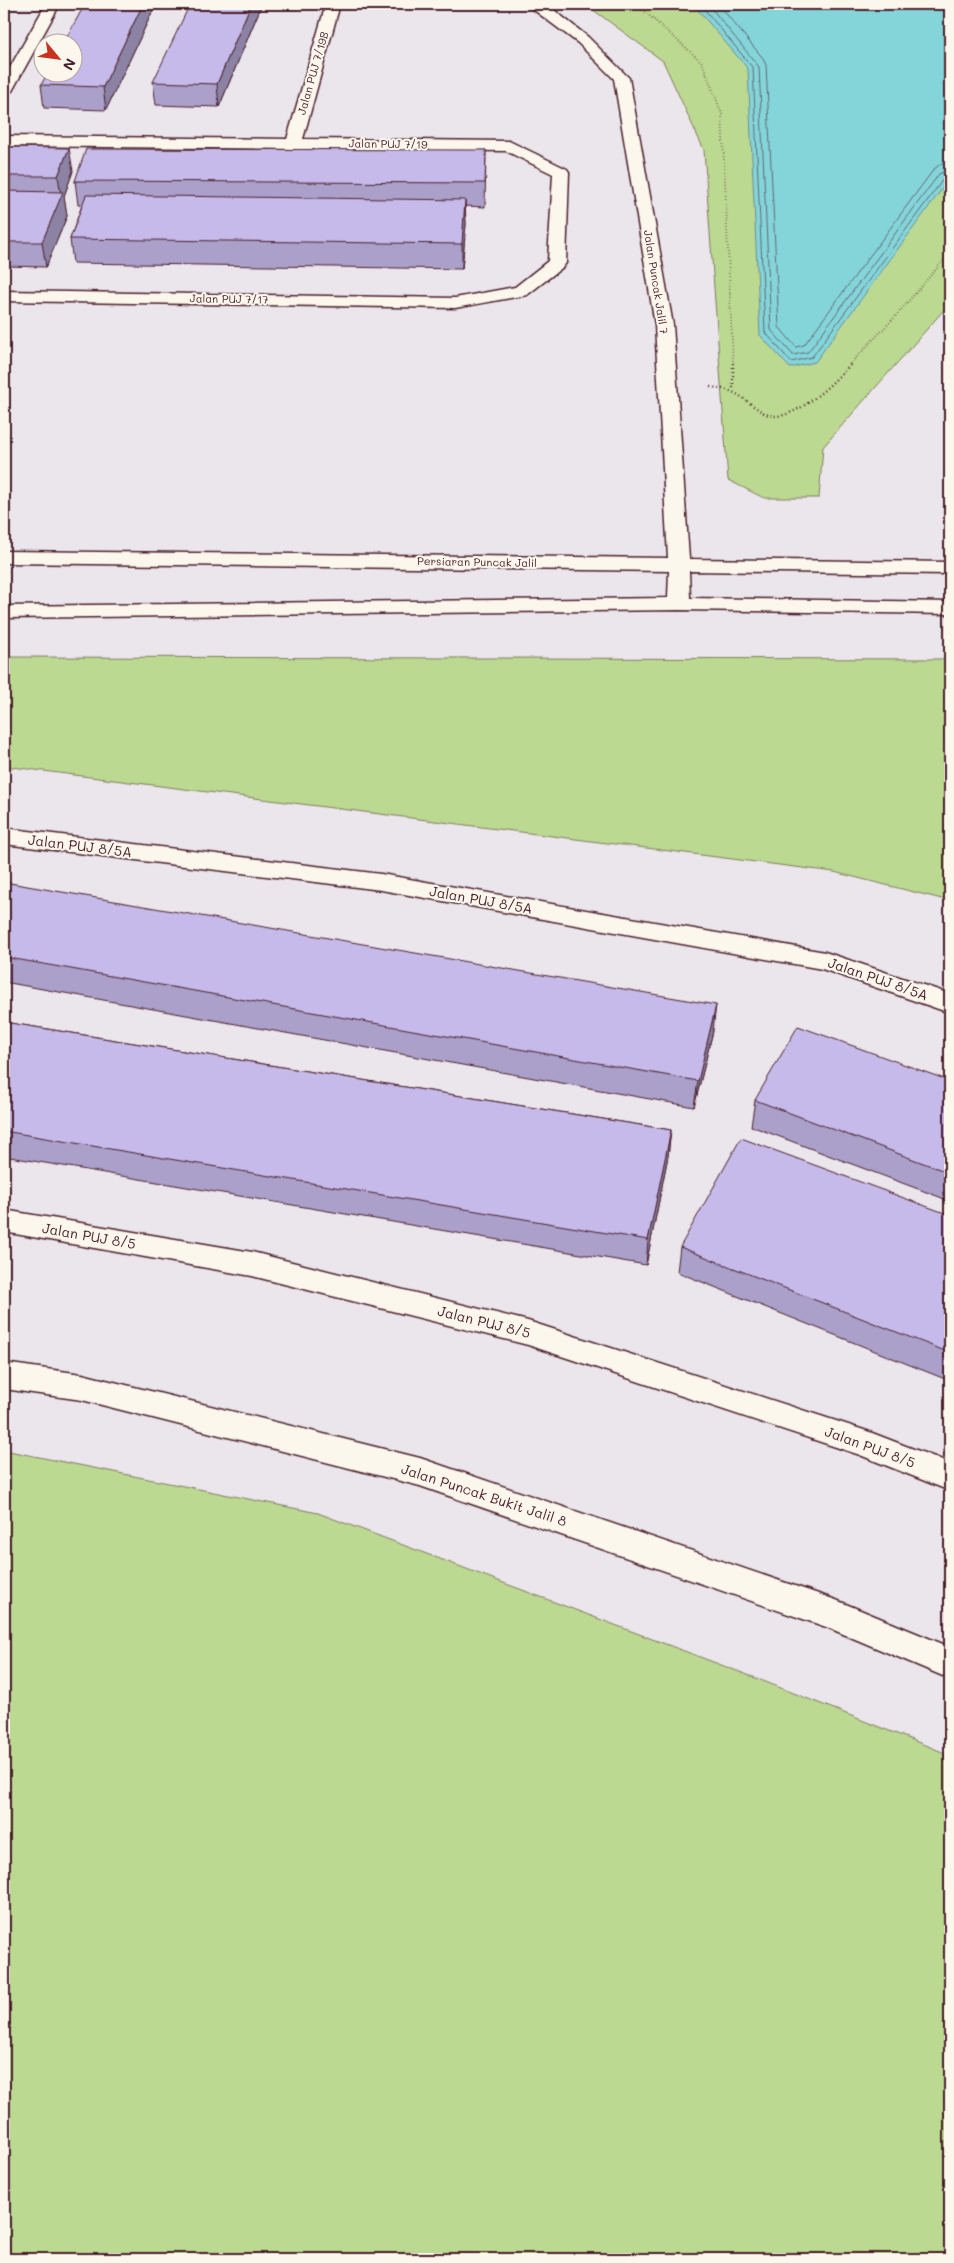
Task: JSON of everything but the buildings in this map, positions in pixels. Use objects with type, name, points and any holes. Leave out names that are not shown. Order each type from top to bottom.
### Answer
[{"type":"street","points":[[4,91],[53,4]]},
{"type":"street","name":"Jalan PUJ 7/19B","points":[[294,142],[333,4]]},
{"type":"street","name":"Jalan Puncak Jalil 7","points":[[533,4],[544,8],[583,40],[621,78],[664,325],[680,604]]},
{"type":"street","name":"Jalan PUJ 7/19","points":[[4,141],[294,142],[509,146],[562,172],[557,263],[521,292],[455,303]]},
{"type":"street","name":"Jalan PUJ 7/17","points":[[4,296],[455,303]]},
{"type":"street","name":"Persiaran Puncak Jalil","points":[[4,557],[950,568]]},
{"type":"street","points":[[4,612],[680,604],[950,608]]},
{"type":"street","name":"Jalan PUJ 8/5A","points":[[4,836],[371,881],[420,889],[825,961],[950,1004]]},
{"type":"street","name":"Jalan PUJ 8/5","points":[[4,1221],[252,1264],[528,1333],[867,1444],[950,1477]]},
{"type":"street","name":"Jalan Puncak Bukit Jalil 8","points":[[4,1376],[82,1387],[420,1472],[836,1615],[950,1663]]},
{"type":"path","points":[[636,4],[702,62],[722,114],[733,391],[770,417],[783,417],[808,405],[913,299],[950,253]]},
{"type":"green space","points":[[585,4],[950,4],[950,303],[823,447],[819,498],[764,498],[728,480],[704,150],[663,61]]},
{"type":"green space","points":[[4,657],[950,659],[950,901],[834,872],[4,766]]},
{"type":"green space","points":[[4,1450],[318,1513],[753,1677],[950,1755],[950,2259],[4,2259]]},
{"type":"water","points":[[693,4],[950,4],[950,178],[815,362],[790,368],[760,335],[748,69]]}]
